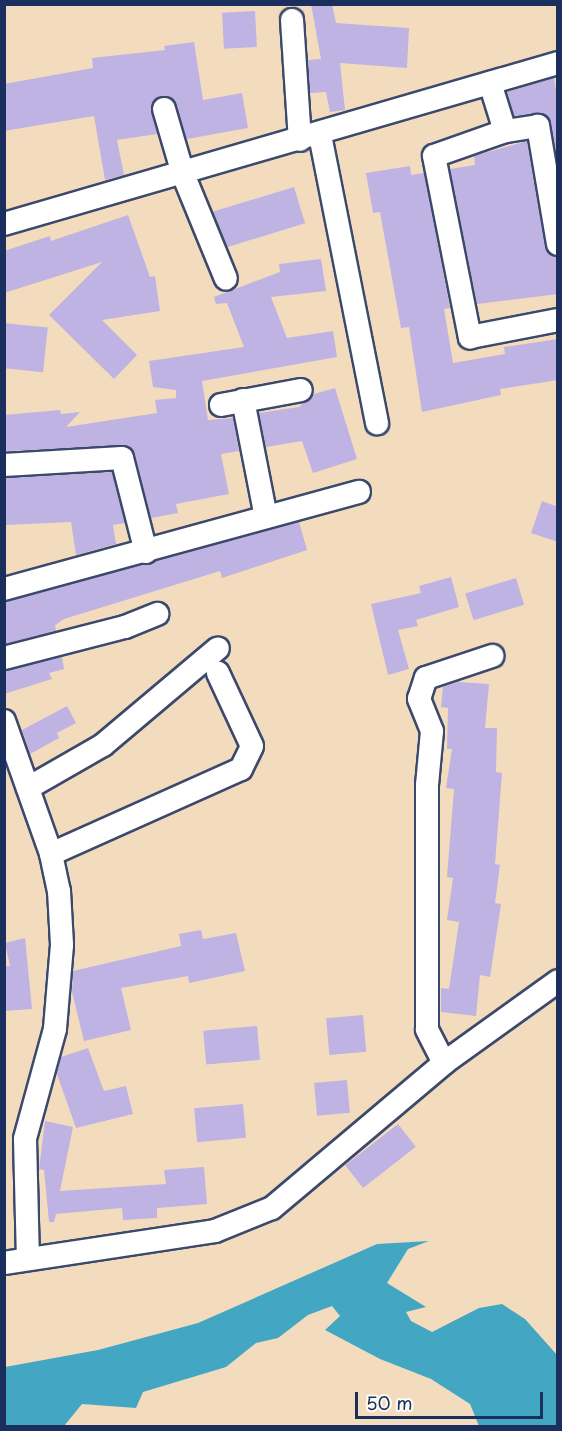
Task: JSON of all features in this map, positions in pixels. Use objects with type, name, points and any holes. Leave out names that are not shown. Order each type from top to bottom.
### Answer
[{"type":"street","points":[[292,20],[310,137],[377,423]]},
{"type":"street","points":[[4,224],[183,174],[558,63]]},
{"type":"street","points":[[490,83],[505,131]]},
{"type":"street","points":[[164,109],[183,174],[226,279]]},
{"type":"street","points":[[558,244],[538,126],[505,131],[434,156],[470,337],[558,320]]},
{"type":"street","points":[[266,517],[232,402],[301,390]]},
{"type":"street","points":[[4,465],[122,458],[146,552]]},
{"type":"street","points":[[4,589],[359,492]]},
{"type":"street","points":[[4,658],[124,627],[158,614]]},
{"type":"street","points":[[28,788],[103,745],[218,648]]},
{"type":"street","points":[[444,1063],[427,1029],[427,785],[432,731],[419,699],[426,678],[492,656]]},
{"type":"street","points":[[51,854],[241,769],[252,747],[218,673]]},
{"type":"street","points":[[4,721],[51,854],[59,891],[62,945],[55,1029],[24,1139],[28,1258]]},
{"type":"street","points":[[4,1263],[155,1242],[244,1222],[272,1208],[301,1186],[444,1063],[558,981]]},
{"type":"water","points":[[429,1241],[408,1249],[387,1283],[426,1307],[406,1312],[411,1321],[432,1332],[479,1308],[502,1304],[525,1319],[557,1355],[557,1426],[479,1426],[470,1404],[431,1379],[380,1359],[325,1330],[340,1316],[332,1306],[308,1315],[278,1338],[256,1343],[226,1367],[143,1392],[136,1408],[82,1404],[64,1426],[5,1426],[5,1367],[98,1350],[198,1323],[377,1244]]},
{"type":"building","points":[[311,4],[332,4],[336,23],[409,28],[407,68],[340,63],[345,110],[330,112],[326,92],[310,93],[308,60],[321,59]]},
{"type":"building","points":[[255,11],[257,47],[224,49],[222,13]]},
{"type":"building","points":[[194,42],[203,100],[242,93],[248,128],[187,139],[174,100],[160,96],[151,106],[157,134],[117,140],[124,175],[105,180],[94,116],[4,131],[4,84],[93,68],[92,58],[165,50],[164,46]]},
{"type":"building","points":[[554,78],[558,102],[558,160],[549,118],[537,113],[514,116],[507,92]]},
{"type":"building","points":[[527,141],[545,246],[558,257],[558,294],[477,304],[450,169],[475,165],[474,156]]},
{"type":"building","points":[[410,166],[411,175],[424,173],[450,308],[444,309],[453,363],[505,354],[504,347],[558,339],[558,380],[500,389],[501,395],[422,412],[409,327],[401,328],[380,212],[373,213],[366,173]]},
{"type":"building","points":[[294,187],[305,223],[224,248],[213,212]]},
{"type":"building","points":[[128,215],[150,277],[155,276],[160,311],[102,320],[137,355],[114,379],[49,315],[102,262],[4,293],[4,251],[50,236],[51,241]]},
{"type":"building","points":[[321,259],[326,291],[271,297],[287,338],[333,331],[337,357],[202,381],[208,420],[233,418],[239,451],[221,454],[229,494],[176,504],[178,513],[151,518],[135,455],[128,446],[4,451],[4,415],[60,410],[61,414],[80,412],[66,427],[157,413],[155,400],[176,398],[176,390],[153,387],[149,361],[244,347],[227,303],[216,304],[214,297],[280,272],[279,264]]},
{"type":"building","points":[[4,323],[48,328],[43,372],[4,368]]},
{"type":"building","points":[[335,388],[357,459],[313,473],[302,441],[266,447],[259,413],[299,407],[314,394]]},
{"type":"building","points":[[112,472],[125,523],[113,525],[116,544],[76,555],[71,522],[4,525],[4,478]]},
{"type":"building","points":[[542,501],[558,507],[558,542],[531,533]]},
{"type":"building","points":[[299,522],[307,550],[222,578],[220,571],[64,619],[55,625],[56,631],[4,644],[4,602]]},
{"type":"building","points":[[451,577],[459,607],[416,620],[418,626],[398,630],[409,669],[388,675],[371,604],[421,593],[419,586]]},
{"type":"building","points":[[516,578],[524,605],[474,620],[465,593]]},
{"type":"building","points":[[62,657],[64,669],[49,673],[52,679],[4,694],[4,671]]},
{"type":"building","points":[[458,682],[489,684],[485,728],[497,728],[496,772],[502,773],[495,864],[500,865],[495,903],[501,904],[490,977],[480,975],[476,1016],[441,1012],[441,988],[449,989],[459,922],[447,920],[453,878],[447,877],[454,789],[446,788],[452,749],[447,749],[448,708],[441,707],[443,687]]},
{"type":"building","points":[[67,706],[76,723],[57,733],[59,738],[30,754],[22,730]]},
{"type":"building","points":[[201,930],[203,939],[236,933],[245,971],[189,983],[188,976],[121,988],[131,1030],[84,1041],[72,992],[73,971],[181,946],[179,934]]},
{"type":"building","points":[[25,938],[32,1009],[4,1011],[4,966],[10,966],[5,943]]},
{"type":"building","points":[[363,1015],[366,1052],[329,1055],[326,1018]]},
{"type":"building","points":[[257,1026],[260,1060],[206,1065],[203,1031]]},
{"type":"building","points":[[88,1048],[104,1091],[126,1086],[133,1114],[76,1128],[57,1074],[61,1057]]},
{"type":"building","points":[[347,1080],[350,1113],[317,1116],[314,1083]]},
{"type":"building","points":[[243,1104],[246,1138],[197,1142],[194,1108]]},
{"type":"building","points":[[45,1121],[73,1127],[60,1191],[166,1184],[164,1170],[204,1167],[207,1204],[157,1208],[157,1218],[123,1220],[122,1208],[56,1214],[54,1222],[49,1222],[44,1170],[39,1169]]},
{"type":"building","points":[[398,1124],[416,1147],[363,1188],[345,1165]]}]
